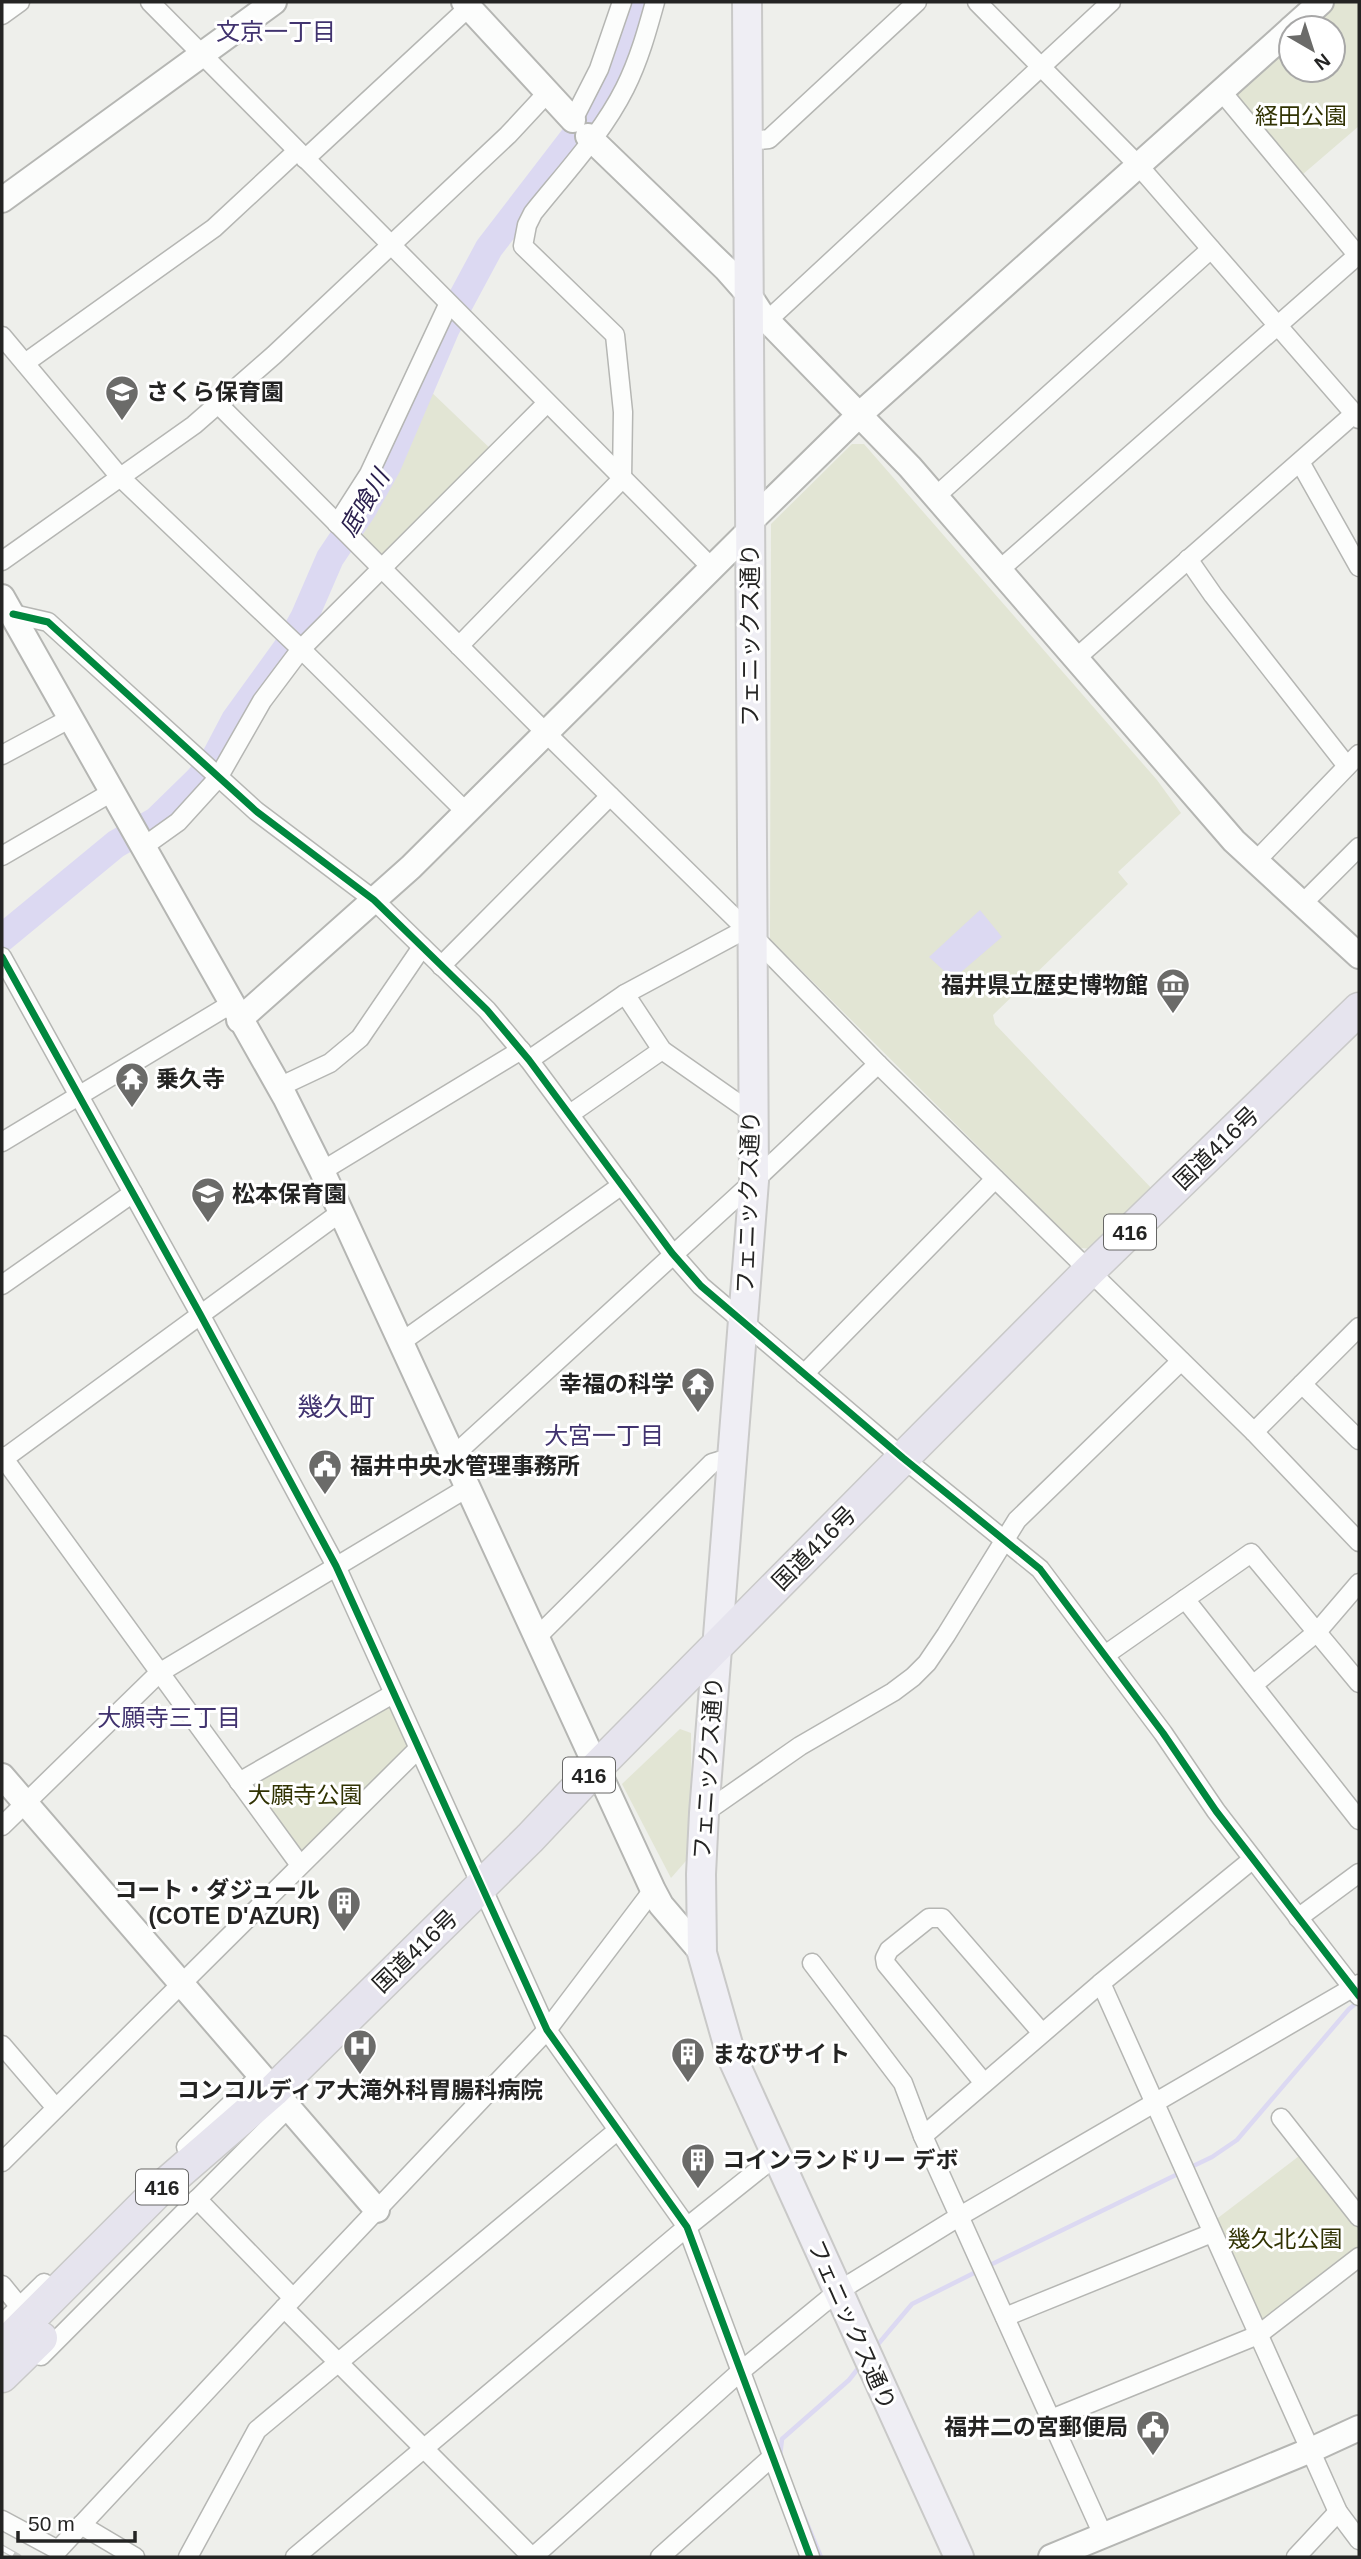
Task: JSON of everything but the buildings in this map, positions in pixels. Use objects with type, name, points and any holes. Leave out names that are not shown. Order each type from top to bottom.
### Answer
[{"type":"highway","name":"国道416号","points":[[2,2347],[67,2297],[176,2203],[273,2092],[481,1887],[1089,1271],[1359,1009]]},
{"type":"highway","name":"国道416号","points":[[2,2376],[67,2297]]},
{"type":"main road","name":"フェニックス通り","points":[[743,4],[748,141],[749,932],[754,1181],[704,1812],[701,1874],[702,1953],[731,2055],[959,2557]]},
{"type":"street","points":[[2,15],[20,2]]},
{"type":"street","points":[[150,2],[712,568]]},
{"type":"street","points":[[2,200],[274,2]]},
{"type":"street","points":[[585,132],[599,69],[622,2]]},
{"type":"street","points":[[459,646],[622,479],[623,412],[615,335],[523,246],[527,225],[533,213],[585,132],[624,91],[634,69],[655,2]]},
{"type":"street","points":[[748,141],[769,139],[917,2]]},
{"type":"street","points":[[977,2],[1138,165],[1357,417],[1300,462],[1075,659]]},
{"type":"street","points":[[768,320],[1111,2]]},
{"type":"street","points":[[1308,14],[1321,2]]},
{"type":"street","points":[[25,363],[214,228],[301,155],[466,5],[585,132],[726,269],[768,320],[935,497],[1203,806],[1255,862],[1359,956]]},
{"type":"street","points":[[2,1142],[79,1096],[235,1012],[374,900],[712,568],[859,415],[1277,42]]},
{"type":"street","points":[[2,561],[194,425],[274,355],[508,135],[548,92]]},
{"type":"street","points":[[998,570],[1359,255],[1222,92]]},
{"type":"street","points":[[935,497],[1211,249]]},
{"type":"street","points":[[342,529],[449,305]]},
{"type":"street","points":[[2,336],[120,477],[295,643],[466,812]]},
{"type":"street","points":[[143,847],[177,822],[262,701],[295,643],[382,569],[547,403]]},
{"type":"street","points":[[218,404],[749,932],[878,1064],[1254,1432],[1359,1542]]},
{"type":"street","points":[[1300,462],[1359,567]]},
{"type":"street","points":[[1188,559],[1213,595],[1353,760],[1255,862]]},
{"type":"street","points":[[7,606],[279,1087],[322,1171],[653,1891],[661,1905],[702,1953]]},
{"type":"street","points":[[7,606],[48,622],[256,811],[374,900],[487,1010],[570,1114],[672,1253],[701,1286],[903,1458],[1040,1569],[1163,1734],[1216,1811],[1298,1918],[1357,1989],[960,2216],[837,2292],[741,2371],[532,2557],[337,2362],[197,2200]]},
{"type":"street","points":[[2,755],[71,718]]},
{"type":"street","points":[[2,856],[112,792]]},
{"type":"street","points":[[441,966],[610,796]]},
{"type":"street","points":[[1302,904],[1359,846]]},
{"type":"street","points":[[322,1171],[525,1055],[625,994],[749,932]]},
{"type":"street","points":[[279,1087],[330,1063],[360,1038],[422,947]]},
{"type":"street","points":[[2,957],[336,1566],[547,2030],[687,2227],[810,2557]]},
{"type":"street","points":[[625,994],[662,1050],[752,1113]]},
{"type":"street","points":[[570,1114],[662,1050]]},
{"type":"street","points":[[453,1456],[878,1064]]},
{"type":"street","points":[[804,1374],[995,1179]]},
{"type":"street","points":[[400,1343],[621,1185]]},
{"type":"street","points":[[2,1285],[133,1194]]},
{"type":"street","points":[[300,1865],[2,1459],[341,1212]]},
{"type":"street","points":[[1254,1432],[1357,1333]]},
{"type":"street","points":[[704,1812],[800,1746],[893,1692],[913,1677],[927,1663],[946,1635],[1017,1520],[1181,1361]]},
{"type":"street","points":[[1302,1384],[1359,1440]]},
{"type":"street","points":[[536,1638],[712,1463],[732,1457]]},
{"type":"street","points":[[2,1826],[159,1673],[467,1488]]},
{"type":"street","points":[[1105,1655],[1251,1553],[1359,1683]]},
{"type":"street","points":[[1253,1685],[1317,1632],[1359,1583]]},
{"type":"street","points":[[1185,1599],[1359,1820]]},
{"type":"street","points":[[239,1782],[393,1694]]},
{"type":"street","points":[[2,2162],[418,1749]]},
{"type":"street","points":[[2,1776],[377,2210]]},
{"type":"street","points":[[923,2136],[1101,1983],[1253,1859]]},
{"type":"street","points":[[1298,1918],[1359,1873]]},
{"type":"street","points":[[2,2520],[58,2550],[547,2030],[653,1891]]},
{"type":"street","points":[[984,2084],[886,1964],[885,1958],[889,1950],[929,1918],[942,1918],[1042,2034]]},
{"type":"street","points":[[812,1963],[903,2083],[923,2136],[1103,2535]]},
{"type":"street","points":[[1101,1983],[1338,2512],[1359,2540]]},
{"type":"street","points":[[2,2045],[56,2108]]},
{"type":"street","points":[[2,2395],[197,2200],[273,2092]]},
{"type":"street","points":[[2,2325],[273,2092]]},
{"type":"street","points":[[1280,2118],[1359,2217]]},
{"type":"street","points":[[188,2557],[257,2430],[618,2130]]},
{"type":"street","points":[[295,2557],[687,2227],[776,2156]]},
{"type":"street","points":[[1006,2317],[1212,2233]]},
{"type":"street","points":[[1051,2419],[1258,2335],[1359,2258]]},
{"type":"street","points":[[2,2285],[20,2307]]},
{"type":"street","points":[[1051,2557],[1359,2428]]},
{"type":"street","points":[[660,2557],[772,2457]]},
{"type":"street","points":[[1296,2557],[1338,2512]]},
{"type":"street","points":[[81,2525],[135,2557]]},
{"type":"green space","name":"経田公園","points":[[1322,2],[1359,2],[1359,126],[1295,181],[1222,92],[1277,43],[1277,84],[1347,84],[1347,14],[1309,14]]},
{"type":"green space","points":[[427,388],[496,454],[382,569],[349,536]]},
{"type":"green space","points":[[852,444],[864,444],[1157,780],[1181,813],[1118,872],[1128,884],[993,1015],[995,1024],[1154,1191],[1094,1249],[1080,1248],[770,939],[771,524]]},
{"type":"green space","name":"大願寺公園","points":[[392,1698],[415,1748],[305,1854],[294,1854],[243,1782]]},
{"type":"green space","points":[[680,1729],[691,1733],[692,1854],[671,1878],[622,1784]]},
{"type":"green space","name":"幾久北公園","points":[[1303,2153],[1359,2222],[1359,2254],[1259,2332],[1210,2224]]},
{"type":"shaded area","points":[[980,910],[1002,937],[953,979],[929,957]]},
{"type":"waterway","name":"底喰川","points":[[2,938],[116,844],[156,821],[199,779],[214,760],[235,720],[287,648],[304,618],[330,558],[363,509],[387,466],[446,328],[489,248],[588,119],[615,76],[643,2]]},
{"type":"waterway","points":[[1189,2168],[1237,2140],[1349,2009],[1358,2002]]},
{"type":"waterway","points":[[988,2266],[1182,2172]]},
{"type":"waterway","points":[[874,2349],[912,2304],[980,2270]]},
{"type":"waterway","points":[[780,2456],[782,2439],[849,2380],[860,2366]]},
{"type":"waterway","points":[[801,2509],[821,2557]]},
{"type":"railway","points":[[2,2548],[18,2557]]},
{"type":"cycle path","points":[[13,614],[48,622],[256,811],[374,900],[487,1010],[529,1060],[672,1253],[701,1286],[903,1458],[1040,1569],[1163,1733],[1216,1811],[1359,1996]]},
{"type":"cycle path","points":[[2,957],[336,1566],[547,2030],[687,2227],[810,2557]]},
{"type":"place","name":"さくら保育園","points":[[122,422]]},
{"type":"place","name":"福井県立歴史博物館","points":[[1173,1015]]},
{"type":"place","name":"乗久寺","points":[[132,1109]]},
{"type":"place","name":"松本保育園","points":[[208,1224]]},
{"type":"place","name":"幸福の科学","points":[[698,1414]]},
{"type":"place","name":"福井中央水管理事務所","points":[[325,1496]]},
{"type":"place","name":"コート・ダジュール (COTE D'AZUR)","points":[[344,1933]]},
{"type":"place","name":"コンコルディア大滝外科胃腸科病院","points":[[360,2076]]},
{"type":"place","name":"まなびサイト","points":[[688,2084]]},
{"type":"place","name":"コインランドリー デボ","points":[[698,2190]]},
{"type":"place","name":"福井二の宮郵便局","points":[[1153,2457]]},
{"type":"district","name":"文京一丁目","points":[[276,31]]},
{"type":"district","name":"幾久町","points":[[336,1407]]},
{"type":"district","name":"大宮一丁目","points":[[604,1435]]},
{"type":"district","name":"大願寺三丁目","points":[[169,1717]]}]
